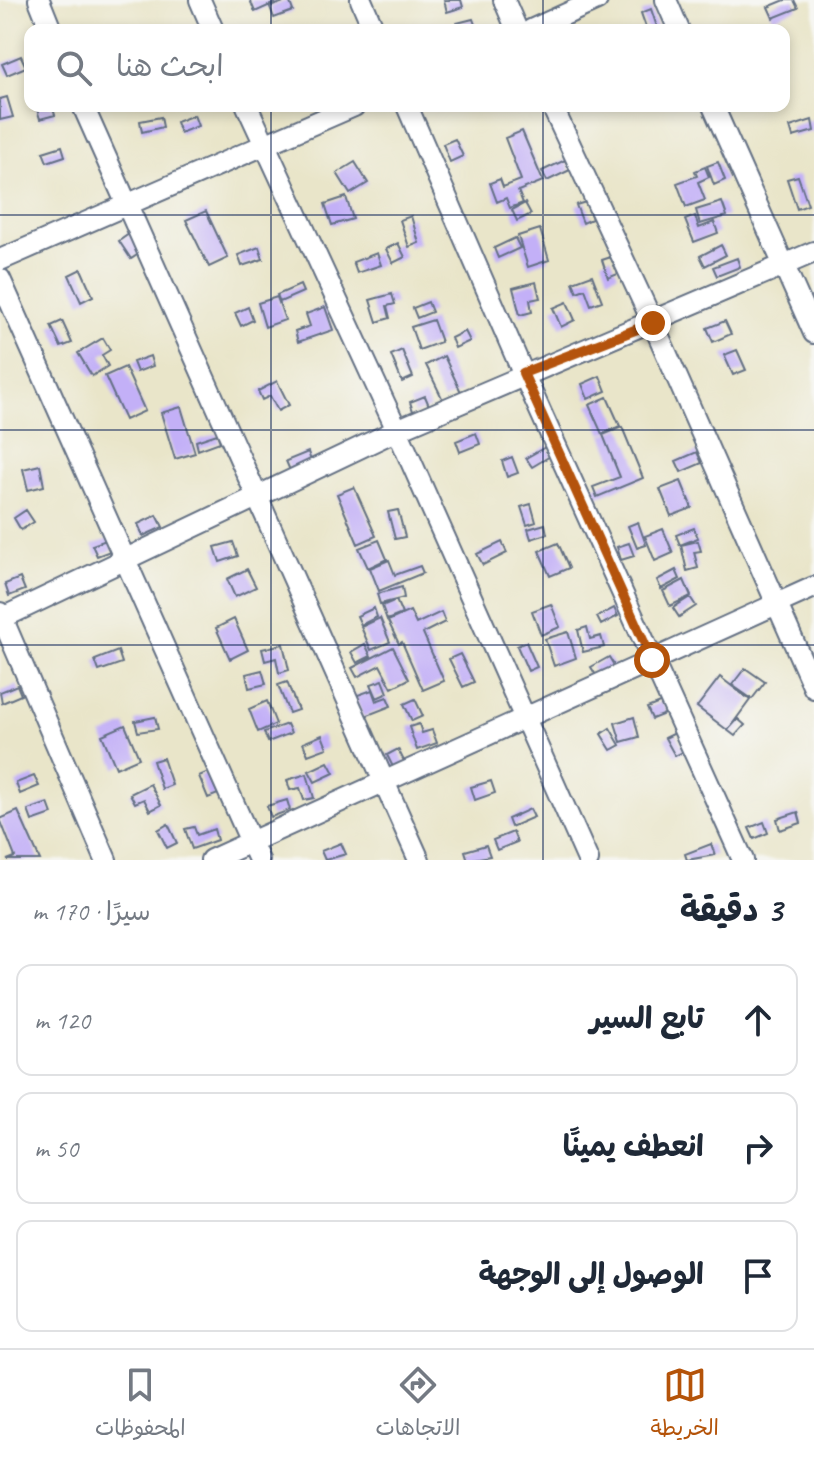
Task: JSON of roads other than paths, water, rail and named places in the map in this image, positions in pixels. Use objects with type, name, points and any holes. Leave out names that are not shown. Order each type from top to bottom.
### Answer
[{"type":"street","points":[[39,0],[49,24]]},
{"type":"street","points":[[200,0],[210,24]]},
{"type":"street","points":[[361,0],[371,24]]},
{"type":"street","points":[[504,0],[514,24]]},
{"type":"street","points":[[544,24],[597,0]]},
{"type":"street","points":[[666,0],[676,24]]},
{"type":"street","points":[[86,112],[419,860]]},
{"type":"street","points":[[250,112],[397,430],[588,860]]},
{"type":"street","points":[[0,260],[340,112]]},
{"type":"street","points":[[410,112],[523,373],[743,860]]},
{"type":"street","points":[[555,112],[653,323],[814,688]]},
{"type":"street","points":[[716,112],[814,333]]},
{"type":"street","points":[[106,860],[1,616],[523,373],[653,323],[814,252]]},
{"type":"street","points":[[0,279],[255,851]]},
{"type":"street","points":[[211,860],[255,851],[383,782],[814,587]]}]
